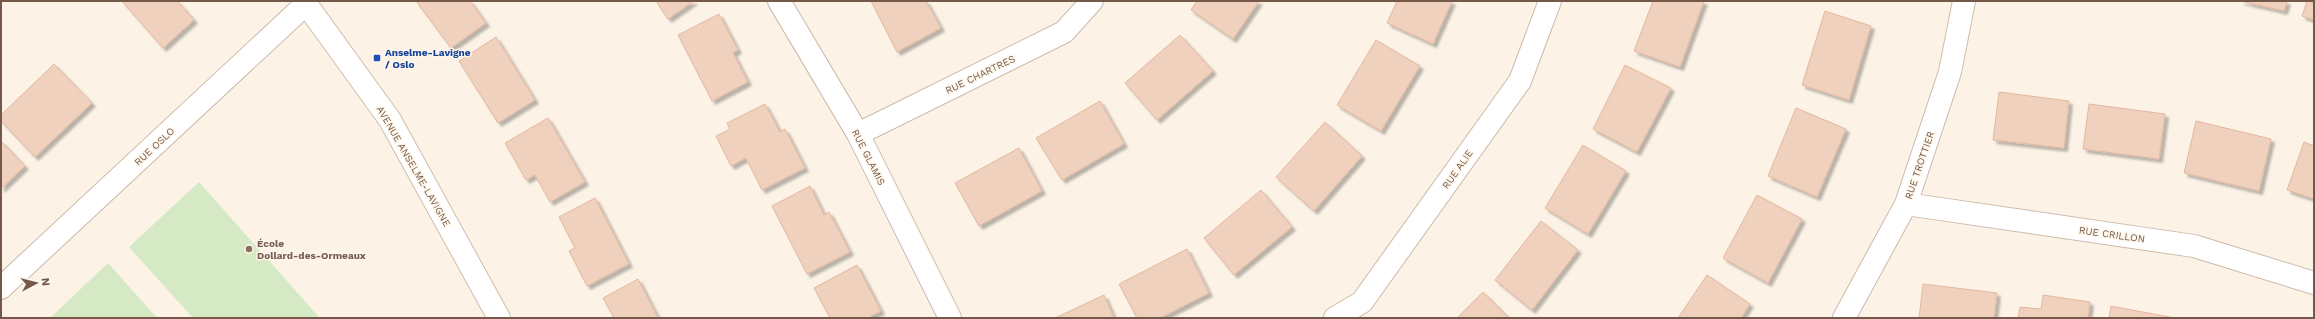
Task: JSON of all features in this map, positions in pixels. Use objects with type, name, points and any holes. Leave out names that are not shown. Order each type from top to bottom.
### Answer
[{"type":"street","name":"RUE GLAMIS","points":[[780,1],[858,134],[950,318]]},
{"type":"street","name":"RUE CHARTRES","points":[[858,134],[1064,32],[1092,1]]},
{"type":"street","name":"RUE ALIE","points":[[1335,318],[1362,302],[1520,81],[1550,1]]},
{"type":"street","name":"RUE TROTTIER","points":[[1844,318],[1906,204],[1950,72],[1964,1]]},
{"type":"street","name":"RUE OSLO","points":[[1,288],[305,2]]},
{"type":"street","name":"AVENUE ANSELME-LAVIGNE","points":[[305,2],[390,120],[499,318]]},
{"type":"street","name":"RUE CRILLON","points":[[1906,204],[2194,246],[2314,283]]},
{"type":"green space","points":[[199,182],[319,317],[193,318],[129,247]]},
{"type":"green space","points":[[108,263],[157,318],[50,318]]},
{"type":"building","points":[[122,1],[177,1],[194,20],[163,48]]},
{"type":"building","points":[[416,1],[470,1],[486,23],[451,48]]},
{"type":"building","points":[[656,1],[694,1],[668,19]]},
{"type":"building","points":[[871,1],[926,1],[941,28],[897,52]]},
{"type":"building","points":[[1197,1],[1259,1],[1233,39],[1191,10]]},
{"type":"building","points":[[1397,1],[1452,1],[1433,44],[1387,23]]},
{"type":"building","points":[[1653,1],[1704,1],[1680,67],[1634,51]]},
{"type":"building","points":[[2241,1],[2287,1],[2284,11]]},
{"type":"building","points":[[2307,1],[2314,1],[2314,20],[2302,16]]},
{"type":"building","points":[[1825,11],[1871,26],[1849,100],[1802,85]]},
{"type":"building","points":[[719,14],[738,50],[733,53],[748,82],[712,101],[678,35]]},
{"type":"building","points":[[1180,35],[1213,71],[1157,120],[1125,83]]},
{"type":"building","points":[[496,37],[535,100],[498,123],[459,61]]},
{"type":"building","points":[[1376,40],[1420,66],[1381,131],[1337,105]]},
{"type":"building","points":[[54,64],[92,103],[35,157],[1,121],[1,115]]},
{"type":"building","points":[[1625,65],[1671,88],[1637,152],[1593,129]]},
{"type":"building","points":[[1999,92],[2069,101],[2064,148],[1993,140]]},
{"type":"building","points":[[1100,101],[1124,144],[1062,180],[1036,138]]},
{"type":"building","points":[[765,104],[780,132],[785,129],[805,168],[762,190],[746,158],[731,166],[716,136],[730,129],[727,123]]},
{"type":"building","points":[[2089,104],[2165,114],[2159,159],[2083,149]]},
{"type":"building","points":[[1796,108],[1846,129],[1817,197],[1768,176]]},
{"type":"building","points":[[548,118],[585,182],[550,202],[535,175],[526,180],[505,143]]},
{"type":"building","points":[[2196,121],[2271,139],[2259,191],[2184,173]]},
{"type":"building","points":[[1325,122],[1362,156],[1314,211],[1276,177]]},
{"type":"building","points":[[1,141],[25,166],[1,189]]},
{"type":"building","points":[[2304,142],[2314,146],[2314,199],[2287,190]]},
{"type":"building","points":[[1583,145],[1626,171],[1588,234],[1545,208]]},
{"type":"building","points":[[1019,148],[1042,191],[979,226],[955,183]]},
{"type":"building","points":[[810,186],[824,215],[829,212],[850,252],[807,274],[772,206]]},
{"type":"building","points":[[1261,190],[1292,227],[1234,275],[1204,238]]},
{"type":"building","points":[[1757,195],[1802,219],[1768,283],[1723,258]]},
{"type":"building","points":[[595,198],[629,264],[587,286],[569,251],[575,248],[559,217]]},
{"type":"building","points":[[1541,221],[1578,250],[1532,310],[1495,280]]},
{"type":"building","points":[[1187,249],[1209,293],[1160,318],[1137,318],[1119,284]]},
{"type":"building","points":[[857,265],[881,311],[871,316],[872,318],[830,318],[814,288]]},
{"type":"building","points":[[1707,275],[1750,304],[1741,318],[1678,318]]},
{"type":"building","points":[[638,279],[658,318],[614,318],[603,298]]},
{"type":"building","points":[[1923,284],[1997,293],[1994,318],[1919,318]]},
{"type":"building","points":[[1483,292],[1509,318],[1457,318]]},
{"type":"building","points":[[1104,295],[1114,318],[1055,318]]},
{"type":"building","points":[[2043,295],[2090,302],[2088,318],[2018,318],[2020,307],[2041,309]]},
{"type":"building","points":[[2111,306],[2175,318],[2109,318]]},
{"type":"place","name":"Anselme-Lavigne / Oslo","points":[[377,58]]},
{"type":"place","name":"École Dollard-des-Ormeaux","points":[[249,249]]}]
